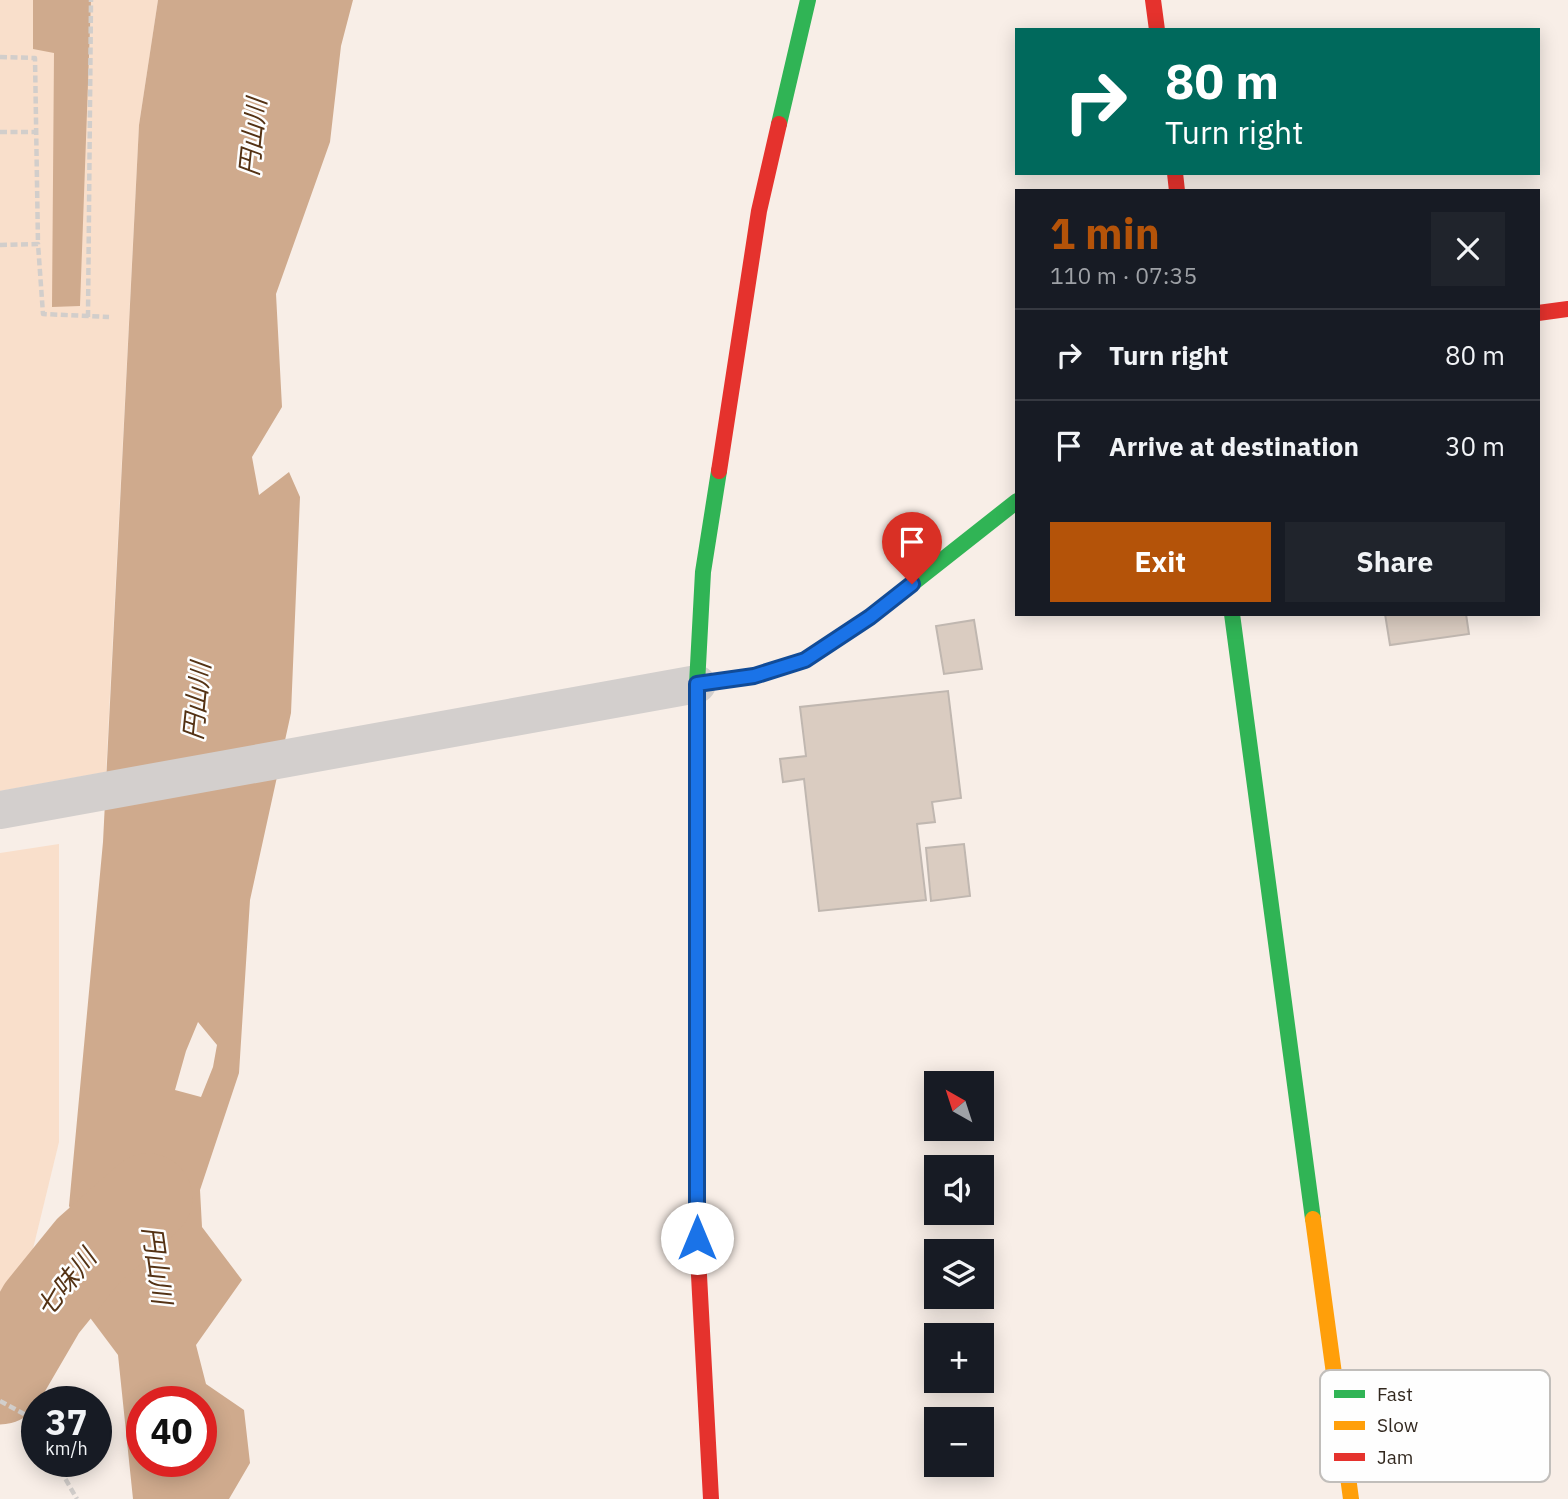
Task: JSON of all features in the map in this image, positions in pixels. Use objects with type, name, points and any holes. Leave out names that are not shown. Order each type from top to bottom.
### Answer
[{"type":"street","points":[[710,1499],[697,1238],[697,684],[703,572],[759,211],[808,0]]},
{"type":"street","points":[[1153,0],[1157,28]]},
{"type":"street","points":[[1540,313],[1568,309]]},
{"type":"street","points":[[0,810],[754,676],[805,660],[870,617],[1015,503]]},
{"type":"street","points":[[1232,616],[1334,1370]]},
{"type":"path","points":[[88,317],[92,0]]},
{"type":"path","points":[[0,57],[35,58],[38,244],[43,314],[109,317]]},
{"type":"path","points":[[0,132],[36,132]]},
{"type":"path","points":[[0,245],[38,244]]},
{"type":"path","points":[[0,1401],[21,1412]]},
{"type":"path","points":[[64,1477],[77,1499]]},
{"type":"shaded area","points":[[0,0],[158,0],[139,125],[106,772],[0,791]]},
{"type":"shaded area","points":[[59,844],[59,1142],[15,1323],[0,1346],[0,853]]},
{"type":"water","points":[[33,0],[91,0],[80,306],[52,307],[54,53],[33,49]]},
{"type":"water","name":"円山川","points":[[158,0],[353,0],[341,46],[330,142],[276,294],[282,407],[252,457],[259,495],[289,472],[300,497],[291,713],[250,900],[239,1073],[200,1190],[202,1227],[242,1280],[196,1345],[206,1384],[209,1386],[126,1386],[126,1432],[118,1355],[88,1315],[98,1300],[101,1279],[69,1206],[103,842],[139,125]],"holes":[[[198,1022],[217,1045],[213,1067],[201,1097],[175,1090]]]},
{"type":"water","points":[[217,1392],[244,1410],[250,1463],[229,1499],[133,1499],[131,1477],[217,1477]]},
{"type":"building","points":[[1385,616],[1466,616],[1469,634],[1390,645]]},
{"type":"building","points":[[974,620],[982,669],[944,674],[936,626]]},
{"type":"building","points":[[948,691],[961,798],[932,802],[935,822],[917,824],[926,900],[819,911],[804,779],[783,782],[780,759],[806,756],[800,707]]},
{"type":"building","points":[[964,844],[970,896],[931,901],[926,848]]},
{"type":"waterway","name":"七味川","points":[[0,1380],[42,1308],[89,1250],[148,1198]]},
{"type":"traffic: fast","points":[[779,124],[808,0]]},
{"type":"traffic: fast","points":[[697,1168],[697,684],[703,572],[719,471]]},
{"type":"traffic: fast","points":[[697,684],[754,676],[805,660],[870,617],[1015,503]]},
{"type":"traffic: fast","points":[[1232,616],[1313,1219]]},
{"type":"traffic: slow","points":[[1313,1219],[1333,1370]]},
{"type":"traffic: slow","points":[[1349,1482],[1351,1499]]},
{"type":"traffic: jam","points":[[1153,0],[1157,28]]},
{"type":"traffic: jam","points":[[719,471],[759,211],[779,124]]},
{"type":"traffic: jam","points":[[1175,175],[1177,189]]},
{"type":"traffic: jam","points":[[1540,313],[1568,309]]},
{"type":"traffic: jam","points":[[697,1168],[697,1238],[711,1499]]},
{"type":"route","points":[[697,1238],[697,684],[754,676],[805,660],[870,617],[912,584]]}]
